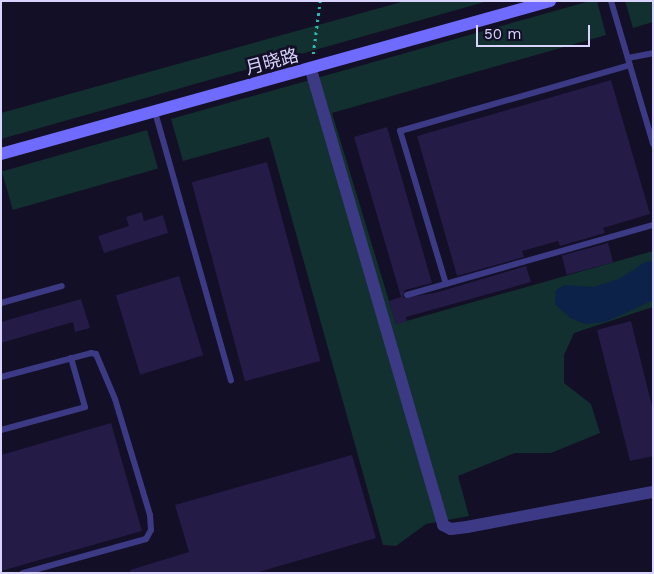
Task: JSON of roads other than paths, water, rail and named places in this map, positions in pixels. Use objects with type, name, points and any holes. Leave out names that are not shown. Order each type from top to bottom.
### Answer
[{"type":"street","name":"月晓路","points":[[1,154],[311,70],[550,1]]},
{"type":"street","points":[[311,70],[443,525],[451,529],[467,527],[653,492]]},
{"type":"lane","points":[[611,1],[653,144]]},
{"type":"lane","points":[[446,284],[400,131],[653,53]]},
{"type":"lane","points":[[155,112],[231,380]]},
{"type":"lane","points":[[407,295],[653,225]]},
{"type":"lane","points":[[1,303],[62,286]]},
{"type":"lane","points":[[1,377],[90,353],[100,360],[116,399],[151,530],[146,539],[23,573]]},
{"type":"lane","points":[[1,430],[85,407],[71,358]]},
{"type":"water","points":[[653,261],[653,300],[626,313],[605,322],[585,324],[570,318],[555,304],[556,290],[565,285],[593,287],[619,279],[645,262]]}]
